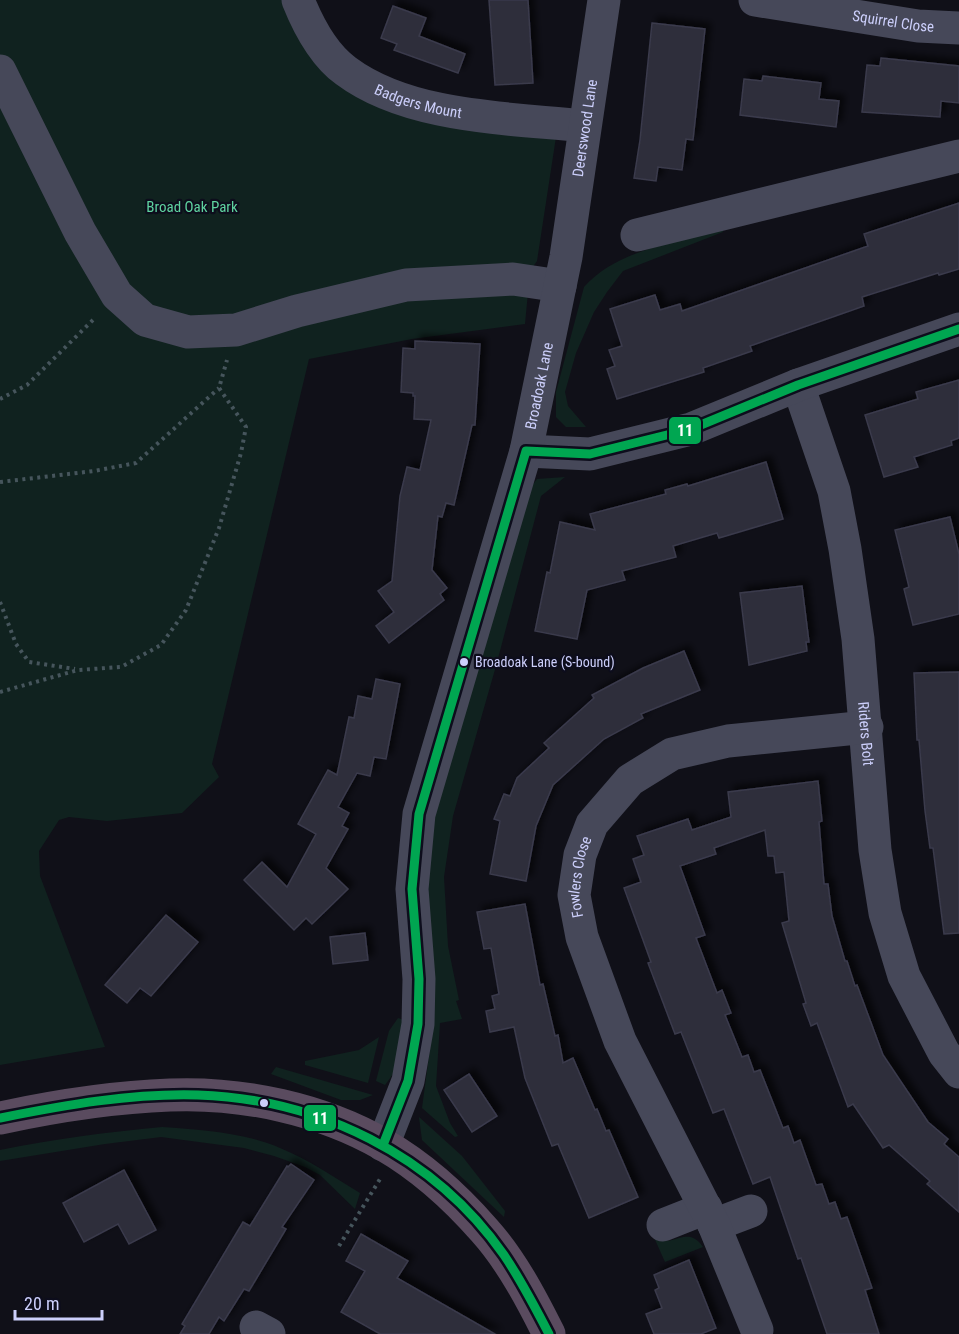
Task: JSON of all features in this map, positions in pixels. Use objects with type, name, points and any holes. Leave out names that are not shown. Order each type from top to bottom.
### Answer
[{"type":"highway","points":[[0,1118],[102,1100],[172,1094],[226,1097],[280,1106],[325,1119],[389,1148],[451,1196],[486,1232],[516,1275],[549,1334]]},
{"type":"street","name":"Badgers Mount","points":[[298,0],[305,18],[325,49],[345,71],[381,92],[437,110],[584,126]]},
{"type":"street","name":"Deerswood Lane","points":[[563,272],[604,0]]},
{"type":"street","name":"Squirrel Close","points":[[755,0],[918,26],[959,28]]},
{"type":"street","points":[[0,70],[81,232],[117,295],[145,320],[188,332],[236,330],[297,311],[406,285],[513,279],[563,272]]},
{"type":"street","points":[[637,235],[959,156]]},
{"type":"street","name":"Broadoak Lane","points":[[389,1148],[408,1082],[418,1024],[419,979],[412,889],[419,814],[526,451],[563,272]]},
{"type":"street","points":[[526,451],[590,454],[691,429],[798,385],[959,329]]},
{"type":"street","name":"Riders Bolt","points":[[798,385],[834,491],[845,549],[858,639],[867,727],[875,850],[885,913],[903,976],[944,1053],[959,1072]]},
{"type":"street","name":"Fowlers Close","points":[[757,1330],[710,1216],[620,1041],[582,936],[574,895],[580,855],[592,824],[630,780],[672,754],[728,741],[867,727]]},
{"type":"street","points":[[663,1225],[751,1211]]},
{"type":"path","points":[[0,399],[27,385],[117,295]]},
{"type":"path","points":[[0,482],[94,471],[136,463],[219,388],[236,330]]},
{"type":"path","points":[[0,692],[78,670],[121,667],[161,645],[186,610],[219,528],[241,453],[246,427],[219,388]]},
{"type":"path","points":[[0,602],[16,644],[29,662],[78,670]]},
{"type":"path","points":[[339,1246],[364,1208],[389,1148]]},
{"type":"green space","name":"Broad Oak Park","points":[[0,0],[285,0],[317,61],[556,137],[537,261],[530,271],[525,324],[412,339],[309,359],[212,764],[219,777],[182,813],[107,821],[69,817],[59,820],[39,851],[40,876],[105,1047],[0,1065]]},
{"type":"green space","points":[[723,230],[723,232],[623,271],[594,312],[576,353],[565,392],[568,406],[586,427],[566,427],[556,417],[556,392],[584,287],[598,274],[630,256],[648,249]]},
{"type":"green space","points":[[565,477],[541,496],[453,816],[444,877],[448,946],[459,1000],[456,1001],[462,1019],[440,1023],[436,1086],[450,1123],[458,1136],[455,1137],[422,1108],[433,1026],[427,885],[431,818],[528,491],[537,479]]},
{"type":"green space","points":[[398,1018],[404,1020],[393,1074],[385,1085],[376,1081],[389,1031]]},
{"type":"green space","points":[[379,1037],[368,1083],[305,1065],[305,1061],[359,1050]]},
{"type":"green space","points":[[276,1067],[373,1095],[360,1100],[341,1100],[271,1074]]},
{"type":"green space","points":[[419,1117],[462,1156],[505,1211],[504,1217],[422,1140]]},
{"type":"green space","points":[[162,1127],[237,1135],[280,1148],[311,1163],[360,1193],[355,1209],[320,1175],[305,1167],[244,1148],[161,1137],[0,1161],[0,1150],[81,1136]]},
{"type":"green space","points":[[658,1221],[668,1241],[692,1237],[703,1247],[665,1262],[648,1224]]},
{"type":"building","points":[[489,0],[528,0],[533,83],[495,85]]},
{"type":"building","points":[[393,6],[426,18],[419,36],[465,54],[458,73],[394,50],[397,44],[381,38]]},
{"type":"building","points":[[652,23],[705,29],[693,140],[686,139],[682,170],[658,167],[656,181],[634,178]]},
{"type":"building","points":[[881,58],[959,66],[959,103],[941,101],[940,117],[862,112],[867,65],[880,66]]},
{"type":"building","points":[[763,76],[821,83],[819,99],[839,101],[836,127],[740,115],[744,79],[762,81]]},
{"type":"building","points":[[959,203],[959,269],[939,275],[938,273],[862,297],[864,306],[750,346],[752,351],[703,368],[704,372],[617,399],[607,369],[615,366],[609,350],[622,346],[610,309],[655,295],[660,310],[680,304],[682,311],[868,246],[864,234]]},
{"type":"building","points":[[415,341],[480,344],[475,425],[472,425],[454,505],[446,503],[442,517],[438,516],[432,570],[447,588],[440,594],[444,600],[389,643],[376,626],[394,612],[378,591],[392,581],[400,496],[407,467],[420,470],[431,420],[414,419],[415,396],[413,393],[401,392],[403,348],[415,349]]},
{"type":"building","points":[[959,380],[959,438],[951,441],[952,445],[914,457],[918,467],[884,477],[865,415],[918,399],[916,392]]},
{"type":"building","points":[[766,462],[783,519],[719,538],[717,533],[673,546],[676,557],[622,571],[625,580],[587,590],[577,639],[535,631],[560,522],[595,530],[590,514],[666,494],[665,490],[687,484],[688,486]]},
{"type":"building","points":[[950,517],[959,554],[959,614],[913,625],[904,589],[909,587],[895,530]]},
{"type":"building","points":[[802,586],[809,642],[806,642],[807,651],[749,665],[740,593]]},
{"type":"building","points":[[684,651],[700,690],[641,714],[643,718],[604,739],[553,785],[536,826],[526,881],[490,874],[500,821],[494,819],[504,794],[510,796],[517,778],[549,748],[544,743],[594,698],[592,695],[643,668]]},
{"type":"building","points":[[959,672],[959,933],[944,934],[933,848],[930,848],[925,811],[919,740],[917,740],[914,673]]},
{"type":"building","points":[[376,679],[400,684],[386,759],[374,757],[370,776],[357,773],[338,807],[349,813],[342,826],[348,829],[326,868],[348,889],[312,924],[306,918],[294,930],[244,880],[262,862],[287,887],[316,834],[298,824],[328,770],[337,775],[349,717],[354,718],[358,696],[372,699]]},
{"type":"building","points":[[818,781],[824,884],[828,884],[832,916],[845,961],[847,961],[855,986],[857,985],[883,1055],[928,1122],[948,1139],[944,1144],[959,1157],[959,1212],[927,1184],[930,1181],[889,1145],[883,1148],[853,1104],[848,1107],[817,1023],[811,1026],[803,1004],[806,1003],[782,923],[789,921],[784,872],[776,873],[774,856],[768,856],[765,830],[714,848],[716,854],[680,866],[705,935],[696,938],[717,993],[722,990],[731,1013],[725,1015],[742,1057],[748,1055],[754,1072],[760,1070],[783,1128],[788,1126],[794,1143],[800,1140],[816,1185],[822,1184],[829,1204],[835,1202],[841,1219],[847,1217],[872,1288],[865,1290],[879,1334],[827,1334],[770,1177],[753,1184],[724,1109],[713,1113],[681,1032],[675,1034],[648,963],[651,962],[624,888],[641,882],[633,859],[644,855],[637,836],[688,819],[692,830],[731,817],[728,792]]},
{"type":"building","points":[[525,904],[540,985],[543,984],[555,1036],[558,1035],[563,1063],[573,1058],[595,1110],[597,1109],[606,1131],[609,1130],[638,1197],[589,1218],[558,1144],[552,1146],[525,1078],[514,1027],[490,1032],[486,1011],[495,1009],[492,996],[499,994],[491,948],[484,949],[477,912]]},
{"type":"building","points":[[166,915],[198,942],[151,996],[140,988],[127,1003],[105,985]]},
{"type":"building","points":[[365,933],[368,960],[333,964],[330,937]]},
{"type":"building","points":[[469,1074],[497,1116],[472,1132],[444,1090]]},
{"type":"building","points":[[291,1164],[314,1180],[282,1227],[286,1229],[249,1291],[244,1289],[224,1321],[219,1317],[209,1334],[180,1334],[185,1326],[182,1324],[243,1222],[250,1226],[287,1166]]},
{"type":"building","points":[[124,1170],[156,1230],[129,1244],[118,1224],[84,1242],[63,1203]]},
{"type":"building","points":[[361,1234],[408,1261],[397,1278],[495,1334],[380,1334],[341,1312],[365,1271],[346,1261]]},
{"type":"building","points":[[689,1260],[716,1328],[701,1334],[654,1334],[646,1314],[662,1308],[655,1290],[659,1288],[654,1275]]},
{"type":"transit line","name":"11","points":[[383,1145],[408,1081],[418,1024],[419,979],[412,889],[419,814],[526,451],[590,454],[691,429],[798,385],[959,329]]},
{"type":"transit line","name":"11","points":[[0,1118],[74,1104],[123,1098],[198,1095],[243,1099],[287,1108],[330,1121],[370,1139],[408,1161],[444,1188],[476,1220],[504,1255],[549,1334]]},
{"type":"place","name":"Broadoak Lane (S-bound)","points":[[464,662]]}]
